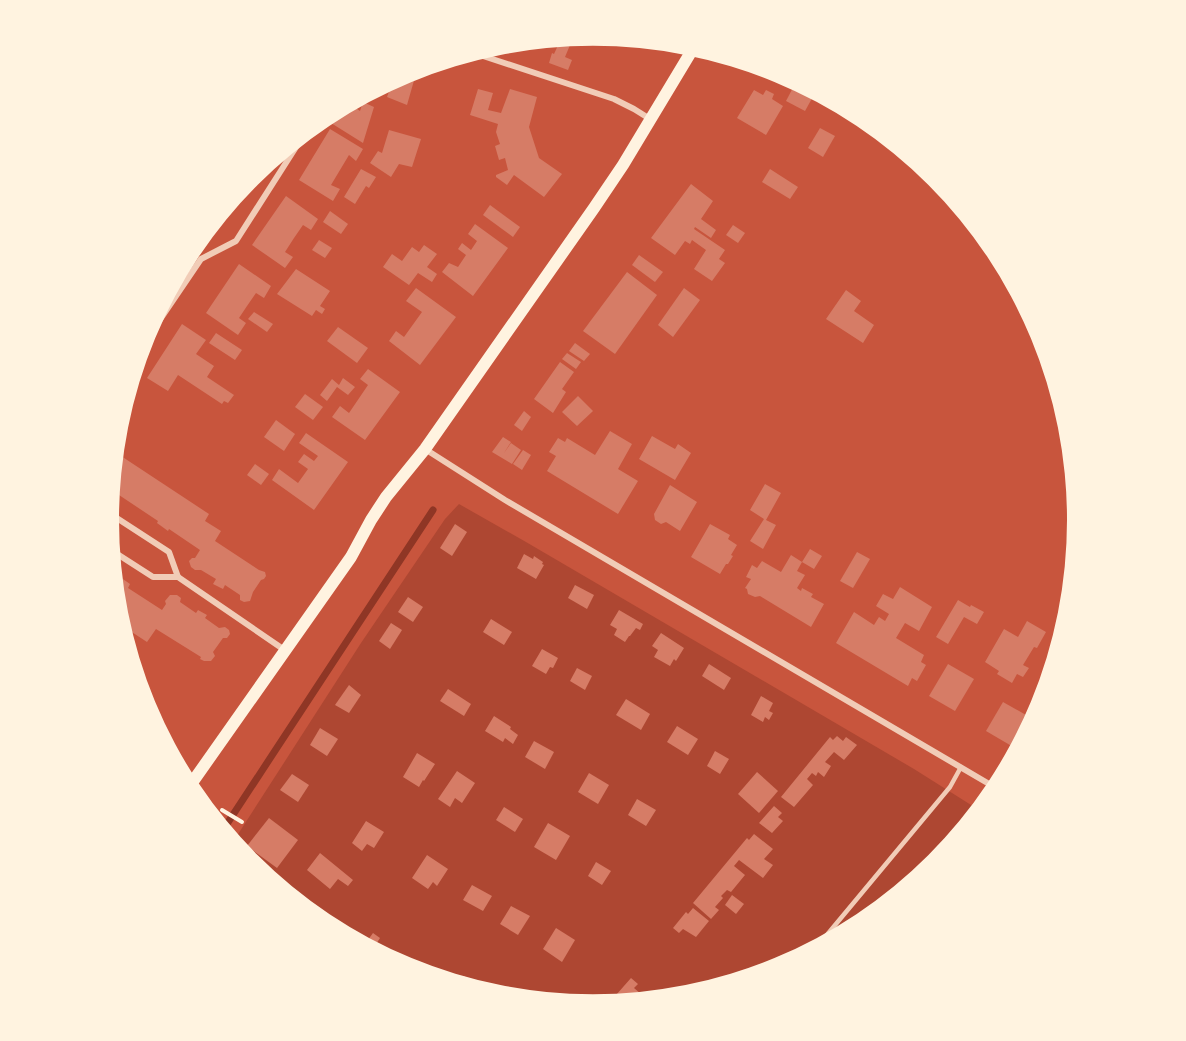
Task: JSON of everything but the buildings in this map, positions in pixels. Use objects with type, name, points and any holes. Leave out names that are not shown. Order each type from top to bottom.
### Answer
[{"type":"main road","points":[[195,778],[351,557],[386,497],[425,449],[594,208],[651,120],[688,57]]},
{"type":"street","points":[[490,58],[614,99],[651,120]]},
{"type":"street","points":[[177,295],[201,259],[236,241],[291,155]]},
{"type":"street","points":[[425,449],[505,500],[988,783]]},
{"type":"street","points":[[119,520],[169,552],[178,577]]},
{"type":"street","points":[[120,556],[153,577],[178,577],[286,651]]},
{"type":"lane","points":[[830,931],[950,787],[961,767]]},
{"type":"path","points":[[222,810],[242,822]]},
{"type":"shaded area","points":[[459,504],[914,769],[972,805],[928,856],[906,877],[856,915],[803,946],[716,978],[655,990],[593,994],[562,993],[531,990],[470,978],[383,946],[304,897],[280,877],[238,834],[361,643],[445,519]]},
{"type":"waterway","points":[[228,822],[433,510]]}]
